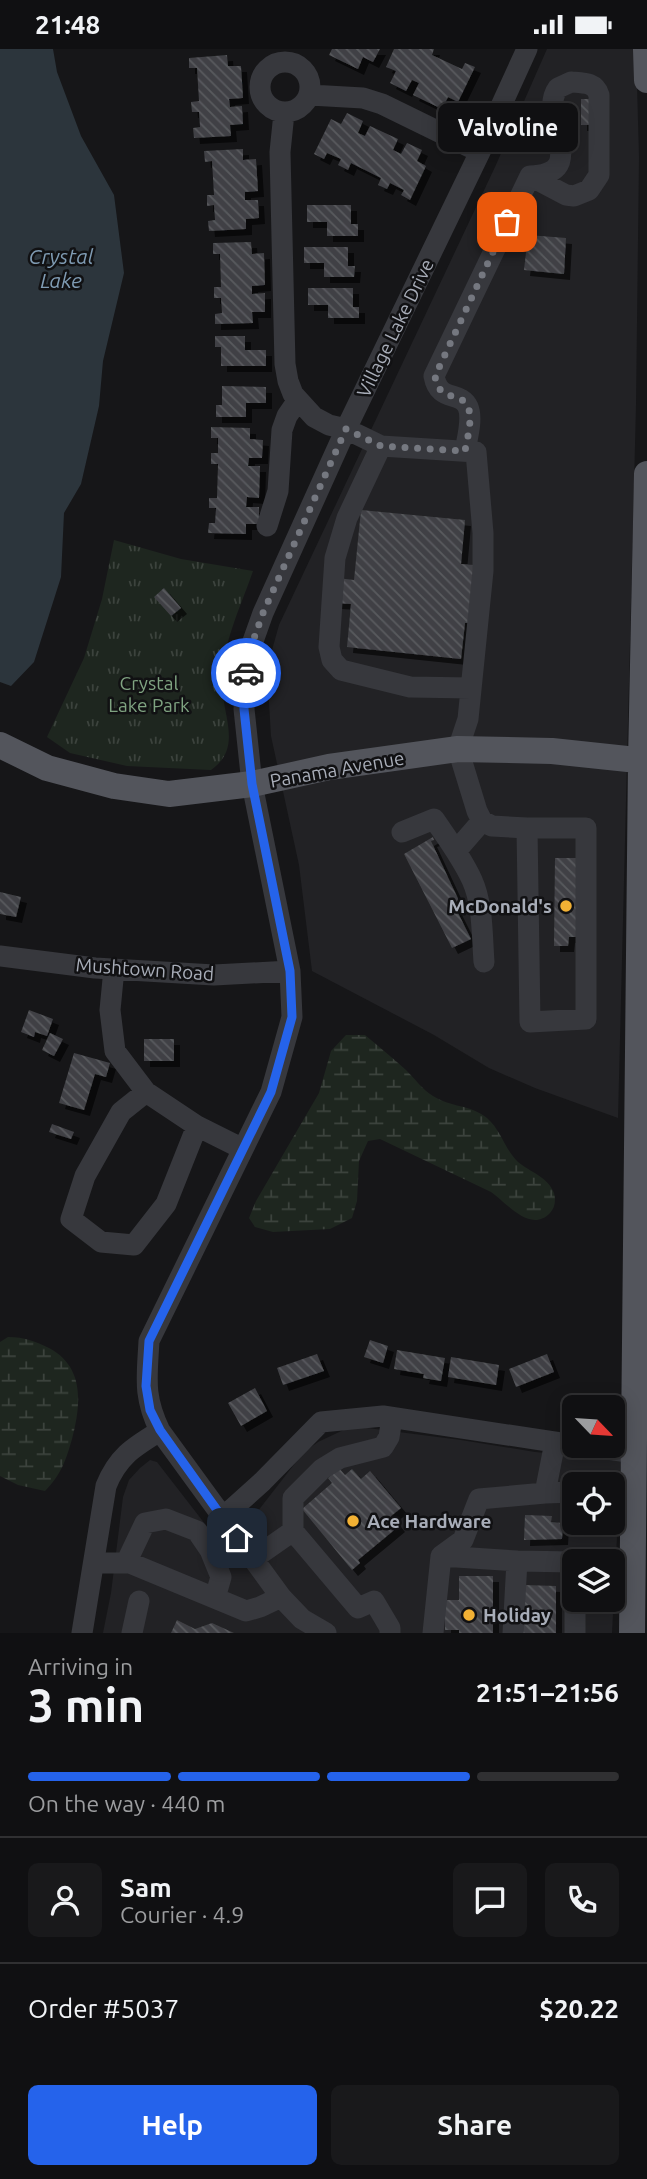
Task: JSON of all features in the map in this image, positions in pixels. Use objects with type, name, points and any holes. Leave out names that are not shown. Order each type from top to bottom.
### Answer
[{"type":"main road","points":[[646,49],[647,80]]},
{"type":"main road","points":[[625,1549],[635,1453],[647,474]]},
{"type":"main road","name":"Panama Avenue","points":[[0,745],[47,768],[125,788],[169,794],[252,784],[328,767],[458,749],[552,751],[644,761]]},
{"type":"main road","points":[[625,1579],[632,1633]]},
{"type":"street","name":"Village Lake Drive","points":[[326,1633],[305,1626],[281,1597],[160,1430],[150,1410],[146,1386],[149,1341],[271,1092],[292,1017],[290,971],[252,784],[244,709],[247,658],[263,613],[346,429],[527,49]]},
{"type":"street","points":[[285,62],[302,68],[309,77],[310,95],[299,109],[284,113],[271,109],[260,93],[262,75],[269,67],[285,62]]},
{"type":"street","points":[[571,82],[594,87],[599,95],[599,174],[594,185],[574,196],[566,195],[530,176],[544,175],[558,165],[561,159],[561,144],[552,111],[554,94],[558,88],[571,82]]},
{"type":"street","points":[[310,95],[363,97],[480,152]]},
{"type":"street","points":[[284,113],[280,152],[285,364],[288,381],[298,400],[314,417],[381,446],[476,452],[483,533],[480,611],[468,719],[458,749],[482,821],[492,826],[586,828],[586,1019],[530,1022],[527,828]]},
{"type":"street","points":[[465,451],[470,415],[467,406],[462,400],[443,394],[436,386],[435,376],[530,176]]},
{"type":"street","points":[[267,526],[278,491],[282,431],[287,416],[298,400]]},
{"type":"street","points":[[381,446],[347,518],[335,558],[329,647],[332,660],[341,670],[410,687],[471,688]]},
{"type":"street","points":[[402,832],[434,819],[456,851],[474,882],[480,911],[484,962]]},
{"type":"street","points":[[456,851],[482,821]]},
{"type":"street","name":"Mushtown Road","points":[[0,956],[114,969],[214,975],[290,971]]},
{"type":"street","points":[[114,969],[110,1010],[115,1051],[146,1092],[197,1126],[243,1149]]},
{"type":"street","points":[[146,1092],[121,1112],[85,1176],[71,1219],[101,1242],[134,1245],[166,1204],[197,1126]]},
{"type":"street","points":[[222,1518],[321,1422],[383,1416],[562,1443]]},
{"type":"street","points":[[390,1633],[390,1628],[374,1601],[358,1608],[293,1531],[293,1498],[322,1469],[340,1458],[383,1447],[389,1437],[392,1418]]},
{"type":"street","points":[[82,1633],[102,1500],[112,1471],[124,1454],[160,1430]]},
{"type":"street","points":[[545,1493],[562,1450]]},
{"type":"street","points":[[625,1452],[635,1453]]},
{"type":"street","points":[[433,1633],[441,1556],[463,1539],[479,1499],[562,1492]]},
{"type":"street","points":[[126,1563],[145,1523],[166,1519],[197,1531],[210,1550],[221,1577],[215,1598]]},
{"type":"street","points":[[253,1559],[293,1531]]},
{"type":"street","points":[[441,1556],[562,1562]]},
{"type":"street","points":[[513,1633],[517,1561]]},
{"type":"street","points":[[94,1563],[126,1563],[246,1611],[281,1597]]},
{"type":"street","points":[[132,1633],[139,1601]]},
{"type":"street","points":[[575,1612],[575,1633]]},
{"type":"shaded area","points":[[547,49],[636,49],[639,157],[636,405],[618,1118],[489,1068],[434,1035],[312,971],[299,865],[271,736],[267,668],[279,625],[495,167]]},
{"type":"shaded area","points":[[352,1426],[562,1455],[562,1458],[621,1460],[620,1472],[562,1472],[562,1535],[617,1535],[616,1549],[562,1549],[562,1612],[613,1612],[612,1633],[103,1633],[123,1497],[129,1480],[140,1468],[150,1460],[157,1462],[219,1542],[254,1516],[303,1453],[318,1442]]},
{"type":"green space","name":"Crystal Lake Park","points":[[114,540],[181,559],[253,571],[233,624],[223,666],[223,693],[229,729],[227,751],[211,770],[127,766],[70,753],[47,737],[84,658],[102,599]]},
{"type":"green space","points":[[346,1035],[365,1035],[429,1094],[447,1103],[474,1110],[487,1118],[518,1162],[551,1187],[555,1201],[550,1213],[542,1219],[526,1218],[491,1192],[380,1139],[368,1141],[359,1161],[357,1201],[352,1218],[330,1229],[273,1232],[255,1227],[249,1218],[256,1201],[319,1093],[331,1051]]},
{"type":"green space","points":[[8,1337],[34,1341],[61,1356],[69,1365],[77,1388],[77,1413],[70,1447],[59,1473],[45,1491],[18,1485],[0,1476],[0,1342]]},
{"type":"water","name":"Crystal Lake","points":[[0,49],[53,49],[57,72],[81,136],[114,195],[124,273],[103,361],[99,406],[81,484],[64,513],[61,577],[34,662],[11,686],[0,682]]},
{"type":"building","points":[[332,49],[380,49],[373,62],[363,57],[358,69],[329,55]]},
{"type":"building","points":[[394,49],[434,49],[432,55],[462,69],[465,63],[475,67],[458,102],[448,97],[442,109],[413,95],[419,83],[412,80],[406,91],[390,83],[396,71],[386,67]]},
{"type":"building","points":[[227,55],[228,66],[241,66],[243,98],[229,99],[230,107],[242,106],[243,124],[230,125],[231,136],[194,138],[193,128],[200,127],[199,112],[192,112],[191,102],[199,101],[197,68],[189,68],[189,58]]},
{"type":"building","points":[[581,99],[596,99],[597,125],[581,125]]},
{"type":"building","points":[[347,113],[363,121],[358,133],[365,136],[370,126],[398,139],[393,150],[401,154],[407,143],[422,150],[417,161],[426,166],[410,200],[401,195],[404,190],[390,183],[387,189],[378,185],[381,178],[351,163],[348,170],[338,165],[341,159],[327,153],[324,159],[314,154],[331,119],[341,124]]},
{"type":"building","points":[[243,149],[243,160],[256,159],[258,191],[245,192],[245,200],[258,200],[259,218],[246,219],[246,229],[209,231],[208,221],[215,220],[214,205],[207,206],[207,195],[214,195],[212,161],[205,162],[204,151]]},
{"type":"building","points":[[307,205],[351,205],[351,224],[358,224],[358,236],[327,236],[327,222],[307,222]]},
{"type":"building","points":[[528,235],[566,238],[564,274],[524,270]]},
{"type":"building","points":[[251,242],[252,254],[264,253],[265,285],[252,286],[252,294],[265,293],[265,312],[252,312],[253,323],[215,324],[215,314],[222,313],[221,298],[214,298],[214,287],[221,287],[220,254],[213,254],[213,243]]},
{"type":"building","points":[[304,247],[348,247],[348,266],[355,266],[354,277],[324,277],[324,263],[304,263]]},
{"type":"building","points":[[308,288],[353,288],[353,307],[359,307],[359,318],[328,318],[328,305],[308,305]]},
{"type":"building","points":[[215,336],[245,336],[245,350],[266,350],[266,366],[221,366],[221,347],[215,347]]},
{"type":"building","points":[[222,386],[266,387],[266,403],[246,403],[246,417],[216,417],[216,405],[222,405]]},
{"type":"building","points":[[211,427],[250,428],[250,439],[263,440],[262,458],[249,458],[248,466],[260,466],[259,498],[247,497],[246,507],[259,507],[259,524],[246,524],[246,534],[208,533],[209,523],[215,523],[216,508],[209,508],[209,498],[217,498],[218,464],[211,464],[211,453],[218,453],[218,438],[211,438]]},
{"type":"building","points":[[361,510],[465,520],[461,564],[474,565],[461,659],[347,647],[351,604],[335,603],[337,578],[354,580]]},
{"type":"building","points":[[164,588],[181,608],[171,616],[154,597]]},
{"type":"building","points":[[433,837],[434,840],[431,841],[460,903],[454,905],[471,939],[452,948],[404,854]]},
{"type":"building","name":"McDonald's","points":[[555,858],[579,858],[577,937],[569,937],[568,946],[554,946]]},
{"type":"building","points":[[0,892],[21,897],[16,917],[0,914]]},
{"type":"building","points":[[29,1010],[53,1019],[47,1036],[35,1032],[34,1037],[21,1032]]},
{"type":"building","points":[[50,1033],[63,1039],[54,1056],[42,1050]]},
{"type":"building","points":[[144,1039],[174,1039],[174,1061],[144,1061]]},
{"type":"building","points":[[74,1053],[110,1063],[106,1077],[95,1074],[84,1110],[59,1103]]},
{"type":"building","points":[[52,1124],[74,1132],[71,1139],[49,1132]]},
{"type":"building","points":[[370,1340],[388,1346],[383,1363],[364,1357]]},
{"type":"building","points":[[397,1350],[445,1358],[441,1381],[423,1378],[424,1374],[394,1369]]},
{"type":"building","points":[[317,1354],[324,1371],[283,1385],[277,1368]]},
{"type":"building","points":[[547,1354],[554,1372],[516,1387],[509,1369]]},
{"type":"building","points":[[451,1357],[499,1365],[496,1385],[448,1377]]},
{"type":"building","points":[[255,1388],[267,1411],[241,1426],[228,1403]]},
{"type":"building","name":"Ace Hardware","points":[[339,1468],[345,1475],[352,1469],[361,1479],[370,1471],[401,1508],[391,1516],[399,1526],[358,1560],[360,1563],[352,1570],[302,1509],[332,1483],[328,1478]]},
{"type":"building","points":[[525,1515],[552,1516],[551,1522],[562,1523],[562,1539],[524,1540]]},
{"type":"building","name":"Holiday","points":[[459,1576],[493,1576],[493,1633],[459,1633],[459,1630],[445,1630],[445,1600],[459,1600]]},
{"type":"building","name":"Holiday","points":[[524,1585],[556,1586],[556,1633],[523,1633]]},
{"type":"building","points":[[177,1620],[195,1629],[212,1623],[234,1633],[171,1633]]},
{"type":"way so far","points":[[246,673],[247,658],[263,613],[346,429],[381,446],[465,451],[470,415],[467,406],[462,400],[443,394],[436,386],[435,376],[507,222]]},
{"type":"place","name":"Valvoline","points":[[507,222]]},
{"type":"place","name":"McDonald's","points":[[566,906]]},
{"type":"place","name":"Ace Hardware","points":[[353,1521]]},
{"type":"place","name":"Holiday","points":[[469,1615]]},
{"type":"route","points":[[237,1538],[160,1430],[150,1410],[146,1386],[149,1341],[271,1092],[292,1017],[290,971],[252,784],[244,709],[246,673]]}]
